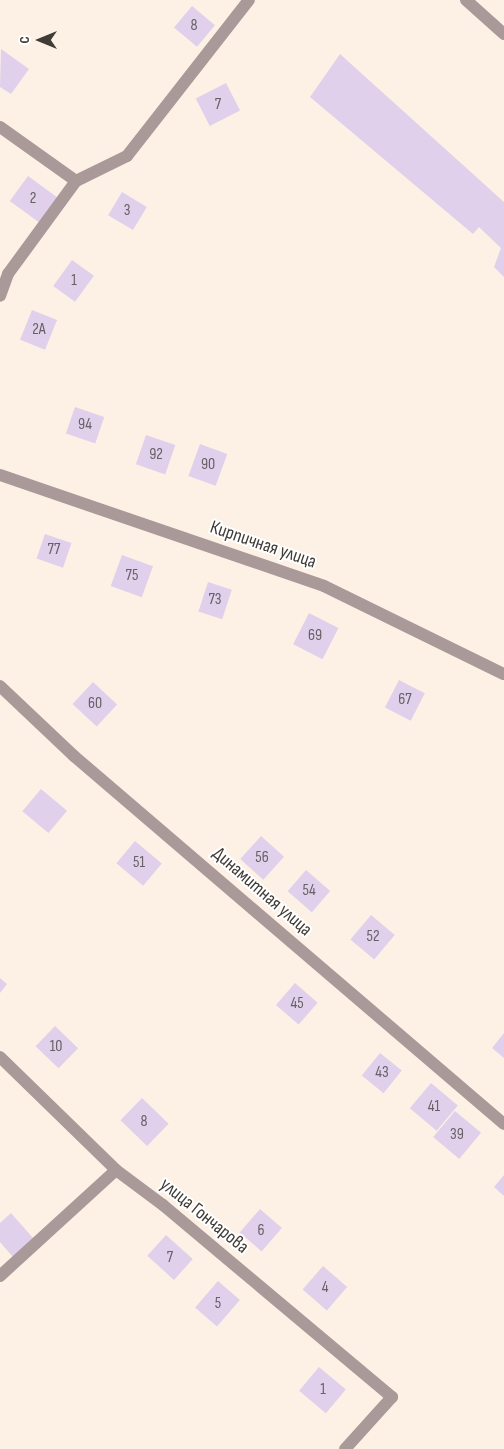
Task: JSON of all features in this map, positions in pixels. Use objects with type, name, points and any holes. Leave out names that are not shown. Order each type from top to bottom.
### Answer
[{"type":"street","points":[[0,296],[8,274],[76,181],[127,156],[249,0]]},
{"type":"street","points":[[466,0],[504,34]]},
{"type":"street","points":[[0,127],[76,181]]},
{"type":"street","name":"Кирпичная улица","points":[[0,475],[324,586],[504,674]]},
{"type":"street","name":"Динамитная улица","points":[[0,686],[74,756],[504,1124]]},
{"type":"street","name":"улица Гончарова","points":[[0,1057],[116,1170],[163,1205],[392,1397],[345,1449]]},
{"type":"street","points":[[0,1276],[116,1170]]},
{"type":"building","points":[[192,6],[215,25],[197,47],[174,27]]},
{"type":"building","points":[[1,49],[29,69],[11,94],[0,87]]},
{"type":"building","points":[[340,54],[504,202],[504,277],[494,267],[501,248],[479,227],[473,234],[310,97]]},
{"type":"building","points":[[226,83],[240,111],[210,126],[196,98]]},
{"type":"building","points":[[28,176],[57,197],[39,222],[10,201]]},
{"type":"building","points":[[122,192],[147,207],[133,230],[108,215]]},
{"type":"building","points":[[72,260],[94,276],[75,302],[53,286]]},
{"type":"building","points":[[32,310],[57,320],[45,350],[20,340]]},
{"type":"building","points":[[75,407],[104,417],[95,444],[66,433]]},
{"type":"building","points":[[146,435],[175,445],[165,474],[136,464]]},
{"type":"building","points":[[200,444],[227,454],[216,486],[188,476]]},
{"type":"building","points":[[45,534],[71,543],[63,568],[37,559]]},
{"type":"building","points":[[122,555],[153,566],[142,597],[111,586]]},
{"type":"building","points":[[208,582],[232,590],[222,619],[198,611]]},
{"type":"building","points":[[309,613],[338,628],[323,659],[293,644]]},
{"type":"building","points":[[399,680],[425,693],[411,721],[385,708]]},
{"type":"building","points":[[93,682],[117,705],[97,726],[73,704]]},
{"type":"building","points":[[41,789],[67,811],[48,833],[22,811]]},
{"type":"building","points":[[261,836],[284,857],[263,880],[240,859]]},
{"type":"building","points":[[135,841],[162,863],[143,886],[116,863]]},
{"type":"building","points":[[306,870],[330,891],[312,912],[288,891]]},
{"type":"building","points":[[371,915],[395,935],[374,959],[350,940]]},
{"type":"building","points":[[0,978],[7,984],[0,993]]},
{"type":"building","points":[[295,983],[318,1003],[299,1025],[276,1005]]},
{"type":"building","points":[[55,1026],[78,1048],[59,1068],[36,1046]]},
{"type":"building","points":[[504,1033],[504,1058],[492,1048]]},
{"type":"building","points":[[380,1053],[402,1071],[384,1093],[362,1076]]},
{"type":"building","points":[[431,1083],[458,1105],[437,1131],[410,1108]]},
{"type":"building","points":[[142,1098],[169,1124],[147,1146],[120,1120]]},
{"type":"building","points":[[455,1111],[481,1133],[459,1159],[433,1137]]},
{"type":"building","points":[[504,1175],[504,1196],[494,1187]]},
{"type":"building","points":[[260,1209],[282,1228],[262,1251],[240,1232]]},
{"type":"building","points":[[11,1213],[33,1238],[13,1257],[0,1242],[0,1223]]},
{"type":"building","points":[[166,1235],[193,1259],[174,1280],[147,1256]]},
{"type":"building","points":[[323,1266],[347,1287],[327,1310],[303,1289]]},
{"type":"building","points":[[218,1281],[240,1300],[217,1326],[195,1307]]},
{"type":"building","points":[[319,1367],[346,1389],[326,1413],[299,1391]]}]
